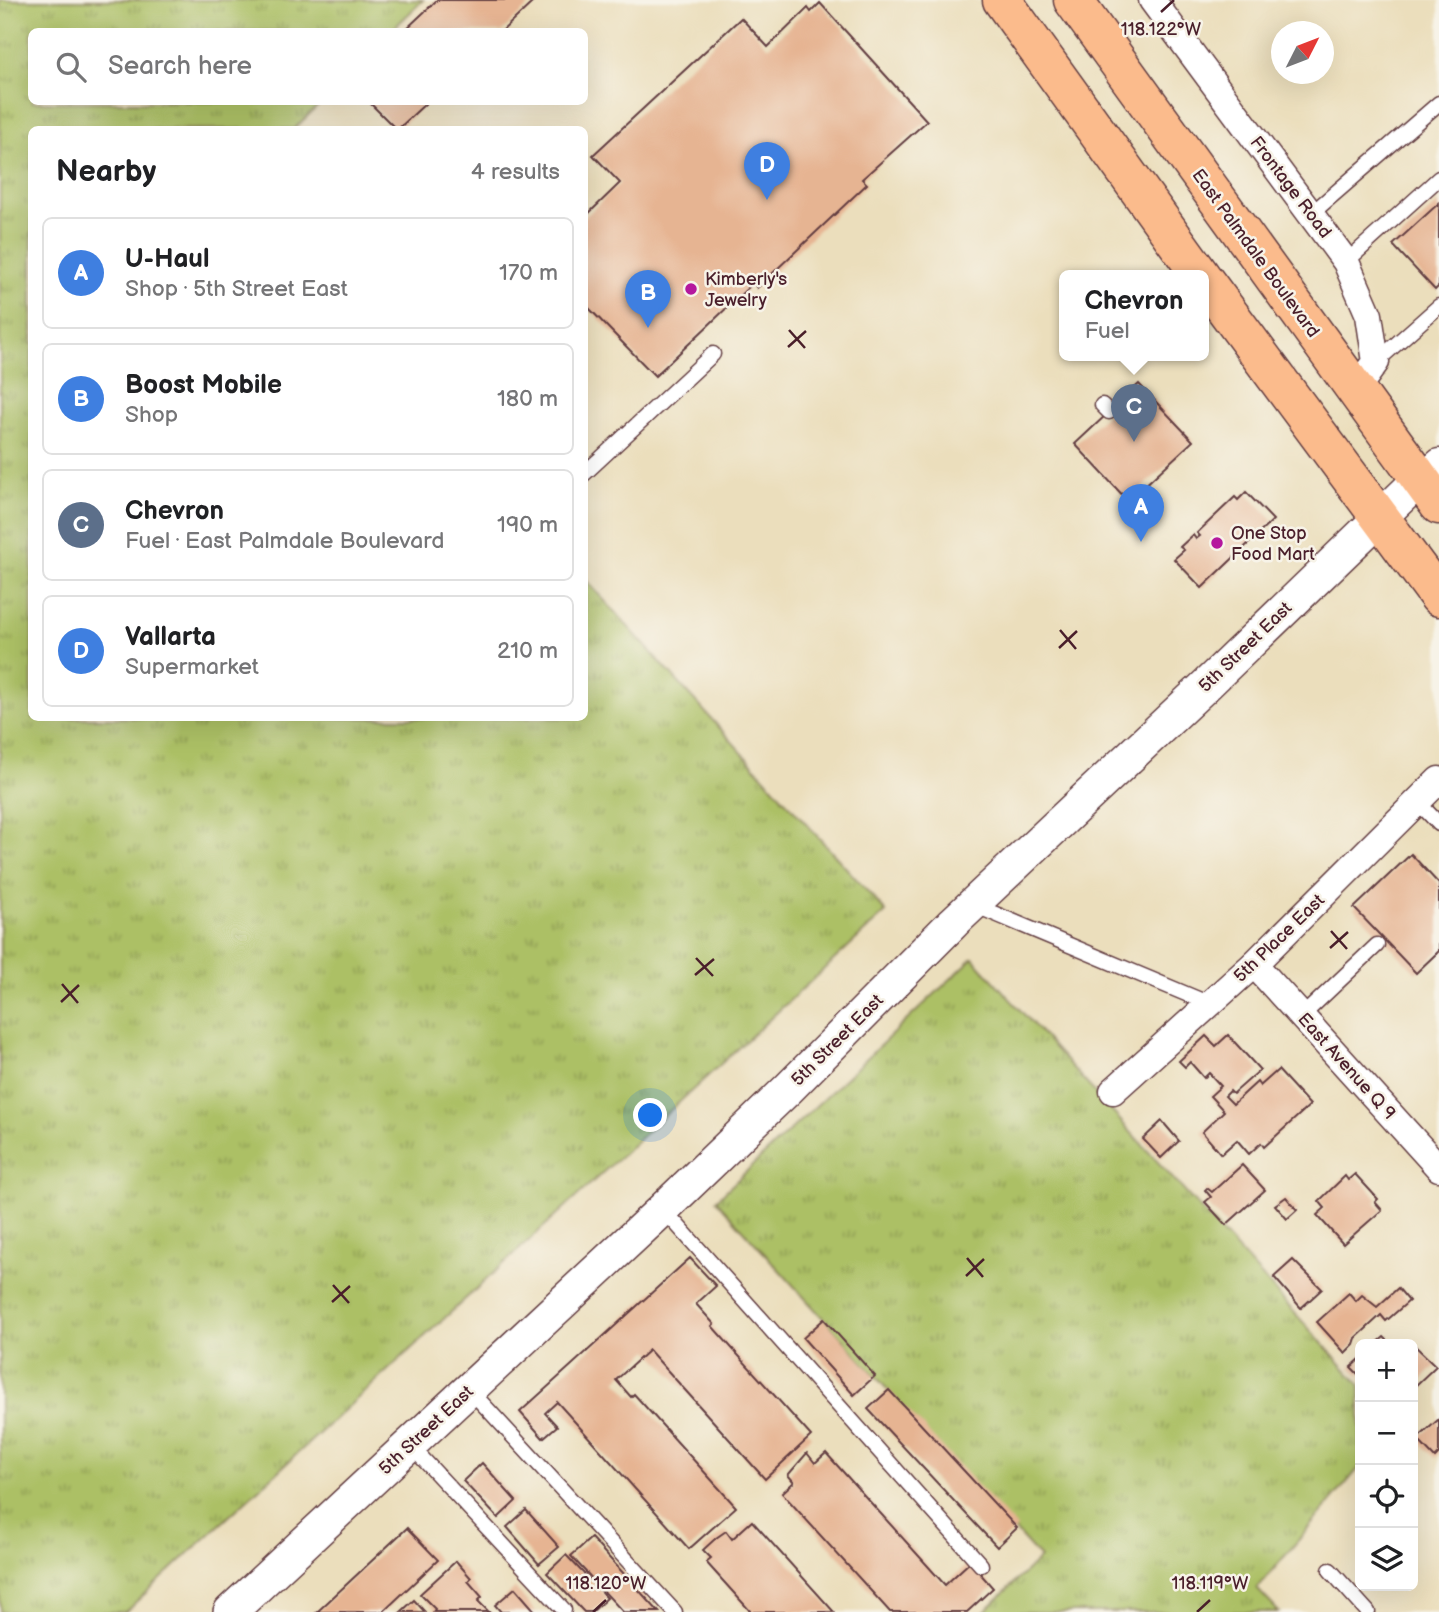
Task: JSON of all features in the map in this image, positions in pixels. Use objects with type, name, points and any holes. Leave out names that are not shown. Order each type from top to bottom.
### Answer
[{"type":"highway","points":[[1002,0],[1197,270]]},
{"type":"highway","name":"East Palmdale Boulevard","points":[[1073,0],[1365,377],[1433,482]]},
{"type":"highway","points":[[1209,286],[1439,597]]},
{"type":"street","name":"Frontage Road","points":[[1152,0],[1346,262],[1369,316],[1365,377]]},
{"type":"street","name":"5th Street East","points":[[230,1612],[663,1209],[788,1089],[973,904],[1381,516],[1433,482]]},
{"type":"street","name":"5th Place East","points":[[1113,1091],[1254,964],[1439,780]]},
{"type":"street","name":"East Avenue Q 9","points":[[1254,964],[1439,1168]]},
{"type":"lane","points":[[1311,214],[1439,103]]},
{"type":"lane","points":[[1346,262],[1439,178]]},
{"type":"lane","points":[[1365,377],[1439,306]]},
{"type":"lane","points":[[588,470],[713,354]]},
{"type":"lane","points":[[1417,802],[1439,824]]},
{"type":"lane","points":[[973,904],[1210,1004]]},
{"type":"lane","points":[[1302,1016],[1377,945]]},
{"type":"lane","points":[[663,1209],[981,1565]]},
{"type":"lane","points":[[469,1389],[675,1612]]},
{"type":"lane","points":[[410,1445],[564,1610]]},
{"type":"lane","points":[[1330,1570],[1368,1612]]},
{"type":"green space","points":[[0,0],[423,0],[394,28],[28,28],[28,105],[319,105],[297,126],[28,126],[28,721],[588,721],[588,582],[886,912],[125,1612],[0,1612]]},
{"type":"green space","points":[[973,958],[1355,1379],[1355,1473],[1257,1589],[1279,1612],[984,1612],[1040,1558],[716,1200]]},
{"type":"building","points":[[437,0],[533,2],[505,28],[407,28]]},
{"type":"building","points":[[820,3],[927,121],[862,179],[867,184],[757,288],[753,283],[655,376],[588,307],[588,214],[620,183],[593,155],[741,18],[768,47],[808,8],[811,12]]},
{"type":"building","points":[[372,105],[424,105],[401,126],[393,126]]},
{"type":"building","points":[[1439,203],[1439,286],[1435,290],[1393,245]]},
{"type":"building","points":[[1139,384],[1193,441],[1128,501],[1075,444]]},
{"type":"building","name":"One Stop Food Mart","points":[[1246,492],[1273,520],[1202,588],[1174,559],[1184,550],[1180,547],[1193,535],[1196,539],[1200,536],[1197,533],[1235,497],[1238,500]]},
{"type":"building","points":[[1411,854],[1439,884],[1439,951],[1416,973],[1354,908]]},
{"type":"building","points":[[1228,1035],[1260,1070],[1233,1094],[1230,1091],[1225,1096],[1233,1104],[1257,1082],[1260,1086],[1278,1070],[1310,1105],[1264,1147],[1261,1143],[1249,1154],[1237,1140],[1221,1154],[1202,1132],[1224,1111],[1210,1096],[1221,1086],[1209,1073],[1204,1078],[1190,1062],[1185,1067],[1179,1061],[1206,1036],[1216,1046]]},
{"type":"building","points":[[1162,1121],[1179,1141],[1161,1158],[1143,1139]]},
{"type":"building","points":[[1242,1165],[1265,1190],[1226,1225],[1205,1202],[1211,1197],[1205,1190],[1207,1188],[1212,1192]]},
{"type":"building","points":[[1355,1174],[1378,1199],[1375,1202],[1382,1210],[1343,1244],[1317,1215],[1325,1208],[1319,1201],[1345,1176],[1348,1180]]},
{"type":"building","points":[[1286,1197],[1297,1210],[1287,1219],[1275,1205]]},
{"type":"building","points":[[690,1258],[716,1286],[696,1304],[714,1324],[712,1326],[811,1436],[765,1479],[649,1350],[616,1380],[631,1397],[634,1394],[736,1507],[689,1549],[557,1402],[545,1413],[557,1426],[543,1438],[520,1412]]},
{"type":"building","points":[[1293,1260],[1322,1289],[1301,1308],[1274,1277]]},
{"type":"building","points":[[1398,1288],[1409,1301],[1386,1321],[1381,1315],[1355,1339],[1345,1353],[1317,1322],[1349,1293],[1356,1301],[1362,1295],[1377,1307]]},
{"type":"building","points":[[824,1319],[875,1376],[854,1395],[803,1338]]},
{"type":"building","points":[[1418,1349],[1436,1366],[1418,1383]]},
{"type":"building","points":[[889,1390],[1017,1528],[997,1547],[868,1409]]},
{"type":"building","points":[[1439,1419],[1439,1454],[1435,1458],[1418,1438]]},
{"type":"building","points":[[807,1453],[815,1463],[826,1453],[945,1585],[970,1562],[993,1588],[967,1612],[890,1612],[782,1493],[794,1482],[788,1475]]},
{"type":"building","points":[[482,1463],[516,1501],[498,1518],[463,1481]]},
{"type":"building","points":[[526,1510],[559,1547],[539,1564],[507,1527]]},
{"type":"building","points":[[752,1521],[834,1612],[751,1612],[706,1562],[711,1558],[703,1550],[726,1531],[732,1539]]},
{"type":"building","points":[[407,1528],[438,1560],[383,1612],[317,1612]]},
{"type":"building","points":[[591,1538],[659,1612],[623,1612],[571,1556]]},
{"type":"building","points":[[566,1555],[607,1598],[592,1612],[584,1612],[547,1573]]},
{"type":"building","points":[[456,1561],[471,1578],[468,1581],[482,1597],[478,1601],[489,1612],[433,1612],[435,1609],[420,1594]]},
{"type":"building","points":[[515,1588],[536,1612],[501,1612],[495,1605]]},
{"type":"building","points":[[414,1600],[425,1612],[401,1612]]},
{"type":"place","name":"Vallarta","points":[[767,200]]},
{"type":"place","name":"Kimberly's Jewelry","points":[[691,289]]},
{"type":"place","name":"Boost Mobile","points":[[648,328]]},
{"type":"place","name":"Chevron","points":[[1134,442]]},
{"type":"place","name":"U-Haul","points":[[1141,542]]},
{"type":"place","name":"One Stop Food Mart","points":[[1217,543]]}]
